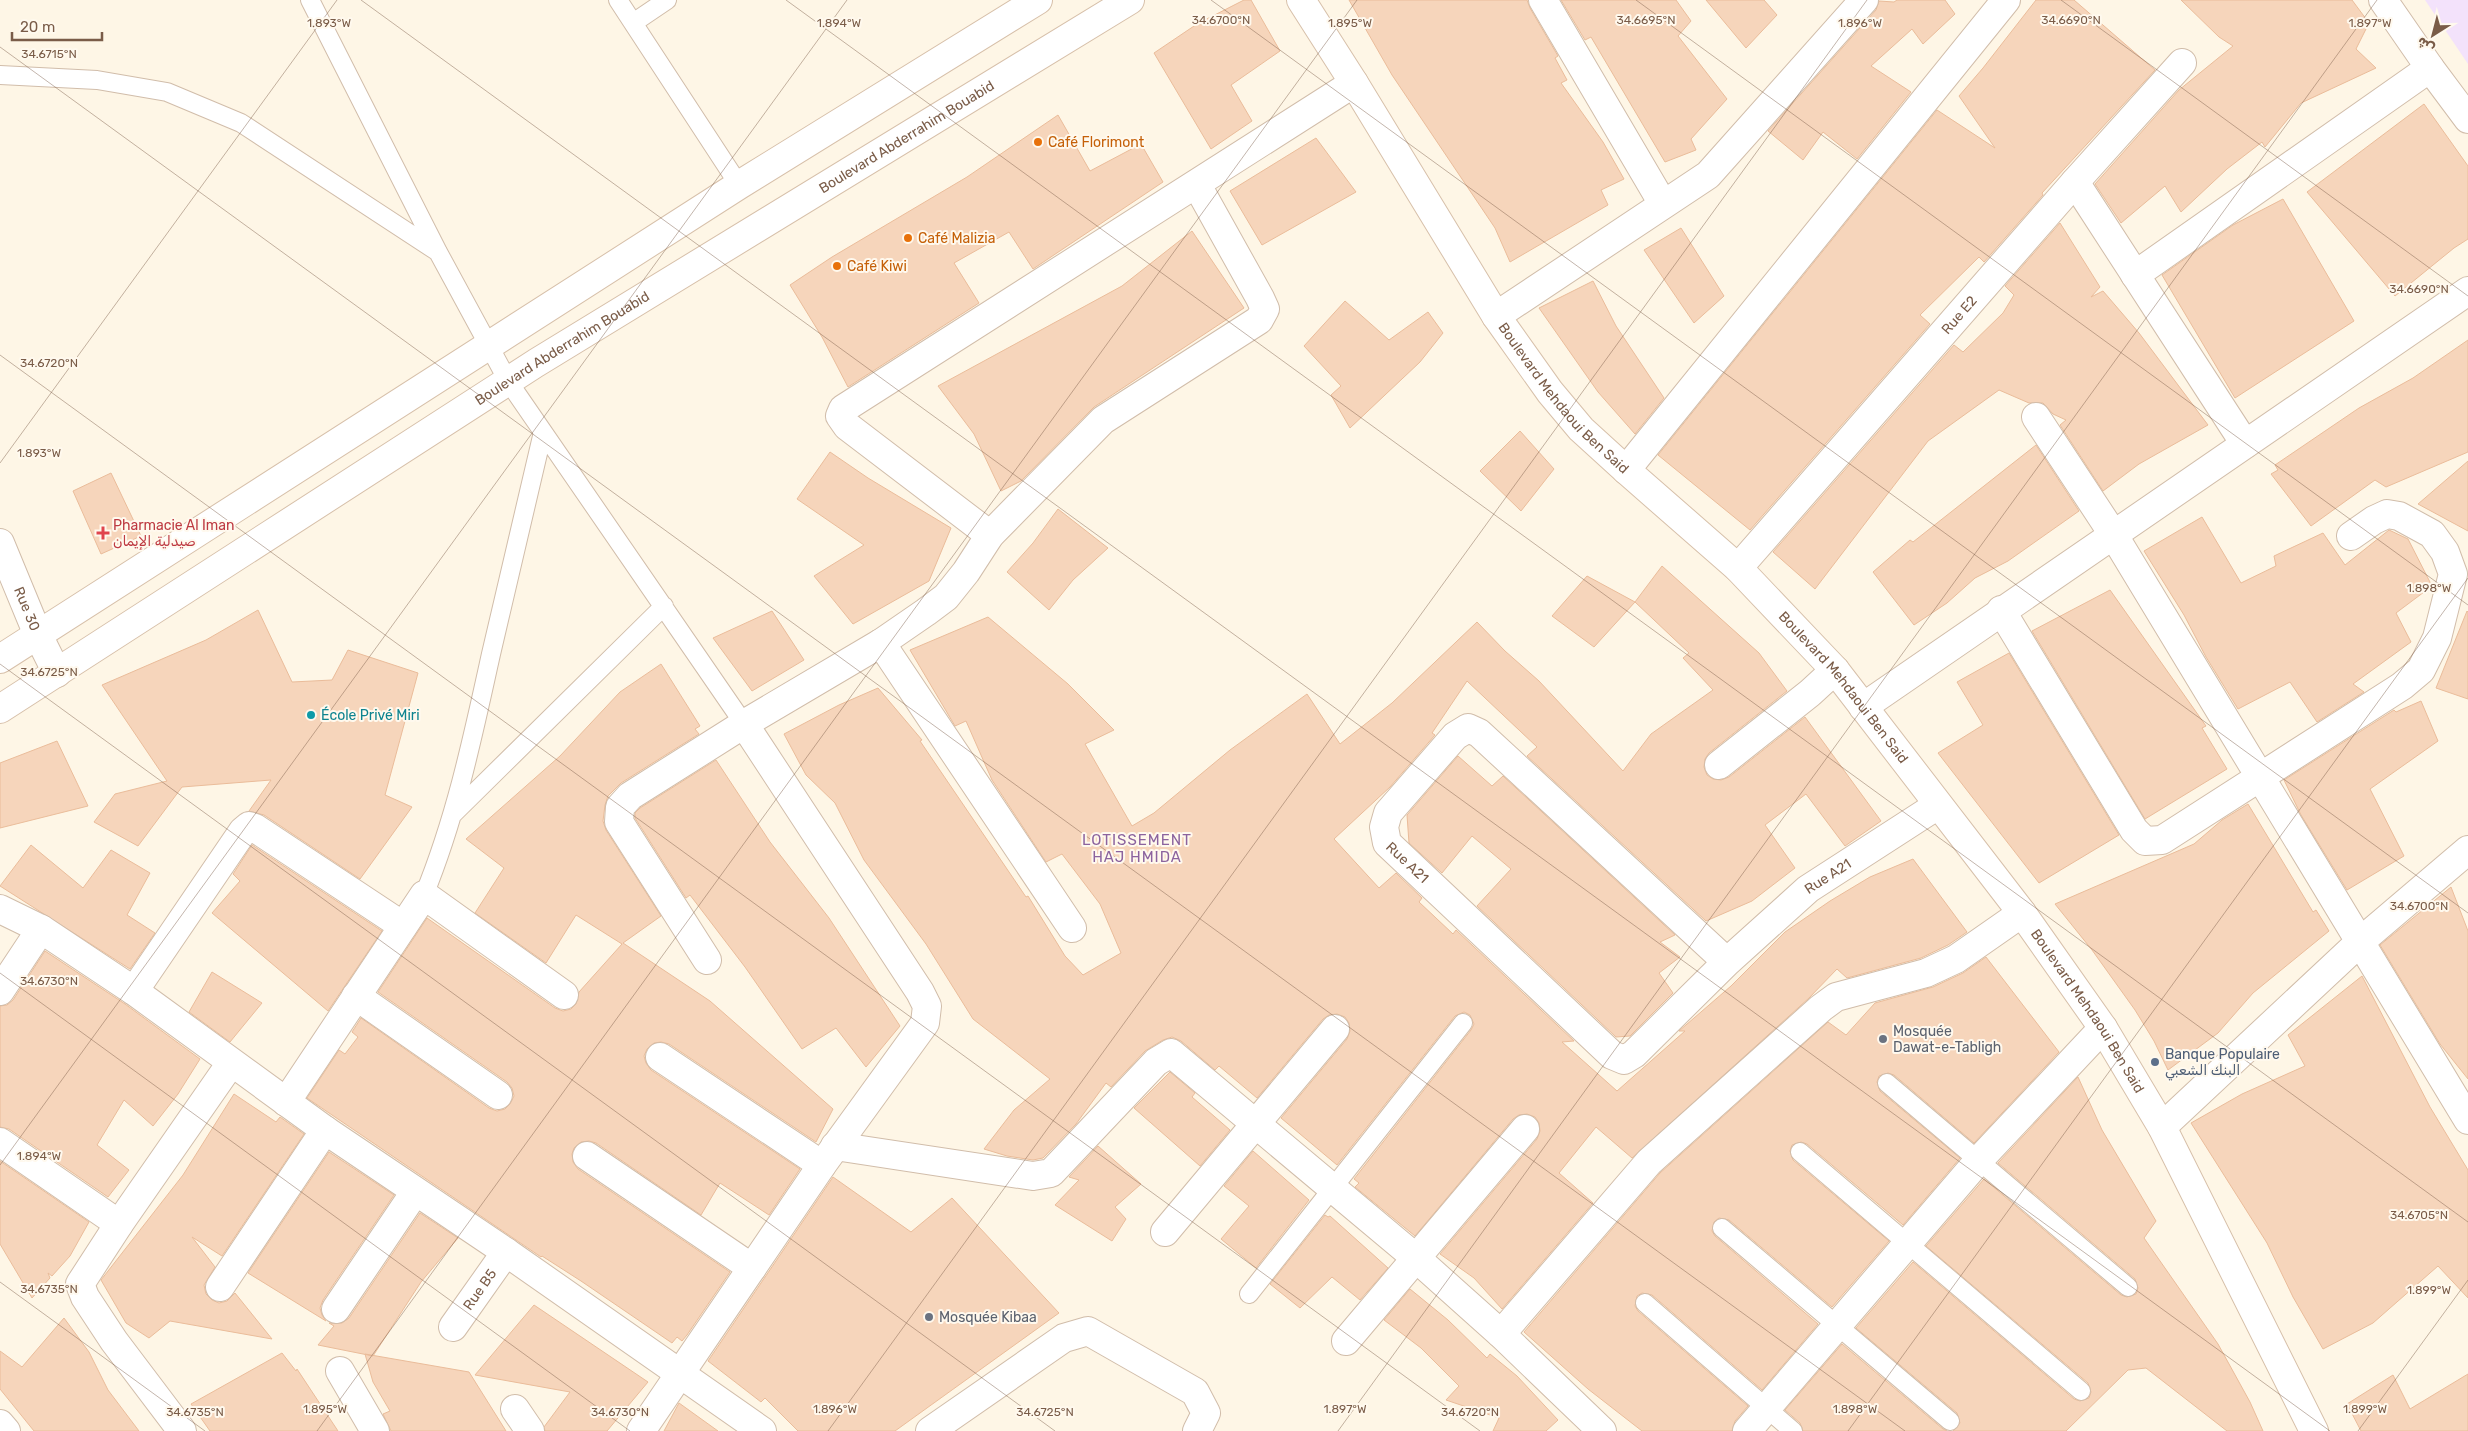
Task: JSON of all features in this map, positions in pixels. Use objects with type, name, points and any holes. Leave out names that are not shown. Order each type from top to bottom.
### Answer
[{"type":"street","points":[[0,660],[738,186],[1038,0]]},
{"type":"street","name":"Boulevard Abderrahim Bouabid","points":[[0,709],[508,381],[1130,0]]},
{"type":"street","name":"Boulevard Mehdaoui Ben Said","points":[[1301,0],[1354,83],[1496,316],[1550,392],[1581,428],[1738,568],[1836,670],[2022,913],[2103,1028],[2162,1127],[2314,1431]]},
{"type":"street","points":[[1543,0],[1663,204]]},
{"type":"street","points":[[1496,316],[1708,175],[1864,0]]},
{"type":"street","points":[[1626,470],[2006,0]]},
{"type":"street","points":[[2383,0],[2430,68],[2468,118]]},
{"type":"street","name":"Rue E2","points":[[1738,568],[2075,182],[2182,63]]},
{"type":"street","points":[[2136,275],[2430,68]]},
{"type":"street","points":[[990,535],[847,426],[840,416],[843,409],[1197,185],[1354,83]]},
{"type":"street","points":[[2075,182],[2246,444]]},
{"type":"street","points":[[707,960],[619,822],[620,807],[630,796],[744,724],[881,643],[946,596],[966,572],[990,535],[1103,420],[1259,320],[1265,309],[1260,298],[1197,185]]},
{"type":"street","points":[[1863,707],[2001,610],[2468,291]]},
{"type":"street","points":[[2036,417],[2113,534],[2468,1120]]},
{"type":"street","points":[[2001,610],[2134,830],[2144,841],[2162,840],[2402,686],[2421,670],[2437,638],[2452,574],[2445,552],[2432,534],[2399,516],[2387,514],[2374,520],[2351,536]]},
{"type":"street","name":"Rue 30","points":[[0,543],[38,635],[57,673]]},
{"type":"street","points":[[881,643],[1072,928]]},
{"type":"street","points":[[1719,765],[1836,670]]},
{"type":"street","points":[[641,1431],[829,1155],[925,1023],[927,1006],[744,724]]},
{"type":"street","name":"Rue A21","points":[[1727,962],[1479,733],[1468,728],[1455,736],[1388,813],[1384,827],[1386,843],[1612,1055],[1624,1060],[1634,1054],[1727,962],[1808,889],[1938,805]]},
{"type":"street","points":[[134,991],[243,831],[249,826],[255,828],[403,926]]},
{"type":"street","points":[[2162,1127],[2361,941],[2468,850]]},
{"type":"street","points":[[286,1102],[424,896],[564,995]]},
{"type":"street","points":[[0,909],[41,929],[134,991],[325,1130],[506,1252],[762,1431]]},
{"type":"street","points":[[1501,1334],[1649,1162],[1821,1008],[1836,997],[1926,973],[1956,959],[2022,913]]},
{"type":"street","points":[[0,991],[41,929]]},
{"type":"street","points":[[356,996],[498,1095]]},
{"type":"street","points":[[1747,1431],[1978,1160],[2103,1028]]},
{"type":"street","points":[[1165,1232],[1254,1123],[1335,1029]]},
{"type":"street","points":[[660,1057],[829,1155],[1033,1176],[1051,1173],[1156,1062],[1171,1053],[1416,1258],[1501,1334],[1602,1431]]},
{"type":"street","points":[[182,1431],[114,1342],[85,1297],[80,1284],[119,1224],[231,1063]]},
{"type":"street","points":[[1346,1342],[1525,1129]]},
{"type":"street","points":[[220,1287],[325,1130]]},
{"type":"street","points":[[0,1142],[119,1224]]},
{"type":"street","points":[[587,1156],[752,1268]]},
{"type":"street","points":[[336,1309],[415,1192]]},
{"type":"street","name":"Rue B5","points":[[453,1327],[506,1252]]},
{"type":"street","points":[[930,1431],[1064,1338],[1088,1331],[1195,1392],[1206,1413],[1197,1431]]},
{"type":"street","points":[[340,1371],[375,1431]]},
{"type":"street","points":[[515,1409],[530,1431]]},
{"type":"street","points":[[0,1424],[6,1431]]},
{"type":"lane","points":[[310,0],[438,252],[508,381],[744,724]]},
{"type":"lane","points":[[618,0],[738,186]]},
{"type":"lane","points":[[633,23],[668,0]]},
{"type":"lane","points":[[0,75],[97,80],[167,92],[241,123],[438,252]]},
{"type":"lane","points":[[424,896],[452,815],[475,730],[543,432]]},
{"type":"lane","points":[[452,815],[664,606]]},
{"type":"lane","points":[[1249,1294],[1334,1190],[1463,1023]]},
{"type":"lane","points":[[1887,1082],[2128,1287]]},
{"type":"lane","points":[[1800,1152],[2081,1390]]},
{"type":"lane","points":[[1722,1228],[1950,1421]]},
{"type":"lane","points":[[1645,1303],[1793,1431]]},
{"type":"shaded area","points":[[2425,0],[2468,0],[2468,64]]},
{"type":"building","points":[[1244,0],[1251,0],[1280,51],[1231,85],[1252,121],[1211,149],[1154,53],[1197,24]]},
{"type":"building","points":[[1349,0],[1527,0],[1558,56],[1555,58],[1567,80],[1561,83],[1603,142],[1624,179],[1601,190],[1608,205],[1510,262],[1495,228],[1392,75]]},
{"type":"building","points":[[1561,0],[1676,0],[1691,21],[1678,36],[1727,99],[1691,139],[1696,150],[1665,162],[1591,37],[1585,40]]},
{"type":"building","points":[[1706,0],[1764,0],[1777,15],[1746,48]]},
{"type":"building","points":[[1897,0],[1945,0],[1955,14],[1923,44],[1912,29],[1871,66],[1911,92],[1857,159],[1823,132],[1803,160],[1768,131],[1876,10],[1879,1],[1894,2]]},
{"type":"building","points":[[2036,0],[2074,0],[2155,70],[2042,193],[2043,195],[1984,262],[1979,257],[1920,315],[1930,324],[1750,530],[1658,455],[1937,110],[1995,148],[1959,96]]},
{"type":"building","points":[[2181,0],[2352,0],[2369,23],[2356,49],[2376,68],[2301,103],[2265,147],[2262,142],[2227,169],[2181,212],[2165,186],[2121,223],[2095,184],[2179,90],[2233,46],[2219,37]]},
{"type":"building","points":[[2424,104],[2468,166],[2468,239],[2454,248],[2395,296],[2307,192]]},
{"type":"building","points":[[1058,115],[1090,171],[1141,144],[1163,182],[1033,269],[1009,232],[954,263],[979,303],[848,387],[822,337],[790,285],[832,257],[967,177]]},
{"type":"building","points":[[1316,138],[1356,192],[1262,245],[1230,191]]},
{"type":"building","points":[[2283,199],[2354,321],[2235,398],[2162,275],[2233,225]]},
{"type":"building","points":[[2060,223],[2100,287],[2091,297],[2103,291],[2139,333],[2208,425],[2139,464],[2103,491],[2060,425],[2066,420],[2053,414],[2043,403],[2029,403],[1999,390],[1928,441],[1815,589],[1773,552],[1954,345],[1963,352],[2003,313],[2014,295],[2005,286]]},
{"type":"building","points":[[1681,228],[1724,296],[1694,323],[1644,250]]},
{"type":"building","points":[[1192,231],[1244,308],[1094,407],[1021,481],[1001,491],[974,434],[938,386],[1122,286]]},
{"type":"building","points":[[1593,281],[1616,326],[1664,398],[1635,434],[1598,392],[1539,308]]},
{"type":"building","points":[[1345,301],[1389,340],[1428,312],[1443,333],[1420,362],[1350,428],[1331,395],[1341,386],[1304,346]]},
{"type":"building","points":[[2468,340],[2468,452],[2386,487],[2375,480],[2311,526],[2271,474],[2278,470],[2275,465],[2359,408],[2413,378]]},
{"type":"building","points":[[1520,431],[1554,469],[1521,511],[1480,471]]},
{"type":"building","points":[[2036,445],[2079,511],[2008,561],[1975,578],[1947,603],[1914,625],[1873,572],[1910,540],[1913,542]]},
{"type":"building","points":[[830,452],[868,478],[951,528],[929,581],[853,624],[814,576],[864,545],[797,499]]},
{"type":"building","points":[[2468,461],[2468,531],[2418,504]]},
{"type":"building","points":[[111,473],[141,536],[101,554],[73,491]]},
{"type":"building","points":[[1058,509],[1108,548],[1073,580],[1049,610],[1007,572],[1033,543]]},
{"type":"building","points":[[2202,517],[2241,583],[2276,566],[2274,556],[2323,533],[2345,565],[2389,530],[2408,539],[2432,586],[2396,613],[2411,642],[2353,684],[2364,692],[2317,722],[2290,682],[2238,709],[2206,657],[2184,615],[2144,551]]},
{"type":"building","points":[[1662,566],[1759,653],[1787,691],[1709,753],[1705,759],[1704,767],[1707,775],[1713,779],[1721,780],[1729,777],[1805,717],[1881,821],[1845,846],[1806,794],[1765,825],[1795,868],[1752,901],[1706,921],[1527,756],[1537,747],[1467,681],[1432,733],[1435,735],[1390,787],[1334,839],[1379,888],[1396,873],[1422,898],[1419,902],[1453,934],[1456,930],[1574,1041],[1562,1042],[1617,1091],[1685,1031],[1679,1031],[1731,986],[1785,932],[1830,901],[1870,877],[1913,859],[1967,932],[1948,945],[1921,958],[1847,978],[1837,969],[1809,998],[1632,1158],[1596,1127],[1559,1173],[1593,1203],[1502,1309],[1474,1278],[1440,1254],[1537,1139],[1540,1131],[1539,1123],[1535,1117],[1527,1114],[1519,1115],[1513,1119],[1415,1236],[1355,1187],[1359,1183],[1354,1179],[1471,1030],[1474,1024],[1470,1015],[1464,1012],[1455,1016],[1337,1165],[1281,1118],[1347,1039],[1350,1031],[1349,1023],[1345,1017],[1337,1014],[1329,1015],[1323,1019],[1257,1098],[1219,1066],[1215,1070],[1181,1041],[1172,1037],[1145,1051],[1111,1087],[1106,1083],[1076,1124],[1043,1158],[1033,1160],[1007,1156],[984,1149],[1014,1110],[1050,1079],[973,1019],[926,944],[864,860],[835,803],[806,775],[784,734],[839,705],[878,688],[922,740],[920,741],[1026,897],[1028,896],[1065,956],[1083,975],[1121,953],[1100,904],[1062,854],[1046,862],[992,780],[966,721],[955,726],[910,650],[988,617],[1068,684],[1114,730],[1085,744],[1132,826],[1154,813],[1230,750],[1307,694],[1340,744],[1392,703],[1477,622],[1505,651],[1539,681],[1623,771],[1651,734],[1713,690],[1683,658],[1689,653],[1635,602]]},
{"type":"building","points":[[1587,576],[1635,602],[1594,647],[1552,616]]},
{"type":"building","points":[[2110,590],[2206,726],[2202,728],[2227,769],[2145,819],[2032,631]]},
{"type":"building","points":[[258,610],[292,682],[332,680],[348,650],[418,673],[385,795],[412,807],[360,879],[264,815],[249,811],[271,780],[182,787],[138,846],[94,822],[115,794],[167,781],[102,685],[206,640]]},
{"type":"building","points":[[772,611],[804,660],[752,691],[713,638]]},
{"type":"building","points":[[2468,612],[2468,699],[2436,688]]},
{"type":"building","points":[[2009,653],[2119,835],[2039,883],[1938,753],[1983,725],[1957,682]]},
{"type":"building","points":[[661,664],[700,726],[695,729],[699,734],[621,783],[608,796],[603,821],[606,830],[661,916],[623,943],[710,1001],[833,1109],[816,1142],[669,1044],[654,1043],[647,1049],[644,1056],[651,1070],[800,1169],[769,1215],[720,1183],[701,1215],[596,1143],[589,1141],[581,1142],[574,1148],[572,1154],[573,1162],[578,1169],[730,1272],[687,1335],[682,1341],[677,1337],[672,1343],[581,1281],[541,1257],[307,1098],[339,1050],[345,1054],[358,1037],[352,1032],[361,1018],[489,1108],[497,1111],[505,1109],[510,1104],[514,1096],[512,1088],[507,1082],[378,992],[427,918],[555,1008],[563,1011],[571,1009],[576,1004],[579,992],[622,944],[576,915],[546,963],[475,913],[504,868],[466,839],[560,756],[620,692]]},
{"type":"building","points":[[2421,701],[2438,741],[2370,789],[2404,856],[2347,890],[2301,815],[2284,780],[2394,710],[2396,712]]},
{"type":"building","points":[[57,741],[88,806],[0,828],[0,763]]},
{"type":"building","points":[[1458,756],[1492,786],[1503,776],[1675,935],[1660,942],[1680,957],[1659,973],[1673,993],[1630,1036],[1616,1037],[1477,906],[1511,869],[1472,836],[1442,873],[1409,843],[1407,815]]},
{"type":"building","points":[[716,760],[770,842],[829,918],[900,1026],[866,1067],[836,1028],[802,1049],[745,967],[690,895],[686,898],[635,818],[635,813],[640,808]]},
{"type":"building","points":[[2248,804],[2313,912],[2316,910],[2329,931],[2253,993],[2218,1033],[2168,1070],[2154,1041],[2135,1010],[2092,950],[2055,904],[2194,844],[2222,820]]},
{"type":"building","points":[[31,845],[83,888],[111,850],[150,873],[127,915],[155,933],[130,969],[0,886]]},
{"type":"building","points":[[252,845],[382,931],[328,1011],[212,913],[240,881],[233,874]]},
{"type":"building","points":[[2451,887],[2468,931],[2468,1079],[2440,1044],[2380,945]]},
{"type":"building","points":[[45,951],[125,1004],[200,1059],[178,1094],[153,1126],[124,1100],[97,1145],[129,1170],[108,1197],[9,1129],[0,1127],[0,1006],[7,1005],[13,1000]]},
{"type":"building","points":[[1986,957],[2059,1052],[1974,1143],[1894,1075],[1888,1073],[1879,1076],[1877,1082],[1880,1091],[1960,1158],[1903,1225],[1807,1144],[1801,1142],[1792,1145],[1790,1151],[1793,1160],[1889,1241],[1832,1307],[1729,1220],[1719,1218],[1714,1222],[1712,1231],[1715,1236],[1818,1324],[1762,1390],[1652,1295],[1642,1293],[1637,1296],[1635,1306],[1638,1311],[1748,1406],[1735,1421],[1732,1431],[1642,1431],[1588,1389],[1524,1332],[1660,1173],[1828,1022],[1846,1035],[1875,1003],[1933,987],[1963,973]]},
{"type":"building","points":[[212,972],[262,1003],[230,1042],[189,1012]]},
{"type":"building","points":[[2362,976],[2430,1107],[2468,1170],[2468,1298],[2438,1266],[2373,1323],[2323,1349],[2293,1297],[2267,1243],[2191,1123],[2242,1094],[2305,1066],[2288,1035]]},
{"type":"building","points":[[1170,1072],[1195,1093],[1192,1097],[1230,1130],[1200,1166],[1134,1108]]},
{"type":"building","points":[[2078,1077],[2102,1130],[2156,1221],[2144,1238],[2218,1344],[2250,1402],[2263,1431],[2227,1431],[2146,1368],[2128,1370],[2066,1431],[1953,1431],[1960,1423],[1957,1413],[1856,1328],[1913,1262],[2074,1399],[2080,1401],[2089,1398],[2091,1392],[2088,1383],[1926,1246],[1984,1179],[2121,1295],[2127,1297],[2136,1294],[2138,1288],[2135,1279],[1998,1163]]},
{"type":"building","points":[[234,1094],[276,1122],[280,1117],[304,1134],[222,1256],[192,1237],[215,1267],[204,1285],[206,1294],[212,1300],[219,1303],[227,1301],[235,1293],[272,1339],[170,1321],[149,1338],[126,1323],[101,1280],[183,1175]]},
{"type":"building","points":[[1098,1146],[1141,1184],[1115,1207],[1126,1219],[1112,1241],[1055,1205],[1079,1180],[1069,1177]]},
{"type":"building","points":[[1253,1151],[1309,1200],[1256,1268],[1221,1239],[1249,1206],[1224,1186]]},
{"type":"building","points":[[329,1152],[394,1195],[323,1300],[320,1308],[326,1321],[248,1273]]},
{"type":"building","points":[[0,1161],[89,1222],[70,1256],[52,1276],[48,1273],[50,1278],[32,1298],[0,1244]]},
{"type":"building","name":"Mosquée Kibaa","points":[[833,1177],[911,1232],[952,1198],[1059,1313],[895,1431],[798,1431],[765,1398],[761,1402],[708,1361]]},
{"type":"building","points":[[420,1213],[458,1238],[421,1282],[373,1356],[318,1345],[334,1326],[329,1323],[342,1323],[349,1318]]},
{"type":"building","points":[[1325,1215],[1330,1216],[1388,1268],[1360,1300],[1332,1277],[1300,1308],[1270,1284]]},
{"type":"building","points":[[1410,1289],[1448,1320],[1487,1358],[1490,1354],[1517,1376],[1558,1420],[1546,1431],[1493,1431],[1499,1418],[1446,1400],[1459,1386],[1421,1348],[1384,1320]]},
{"type":"building","points":[[534,1305],[648,1382],[607,1431],[545,1431],[544,1427],[570,1392],[475,1375]]},
{"type":"building","points":[[64,1318],[89,1352],[108,1390],[139,1431],[34,1431],[0,1389],[0,1351],[22,1367]]},
{"type":"building","points":[[1842,1344],[1947,1431],[1803,1431],[1800,1423],[1785,1410]]},
{"type":"building","points":[[282,1353],[296,1371],[297,1369],[338,1431],[210,1431],[191,1404]]},
{"type":"building","points":[[365,1354],[469,1372],[506,1431],[391,1431],[383,1414],[390,1411],[373,1382]]},
{"type":"building","points":[[2468,1374],[2468,1431],[2361,1431],[2347,1404],[2393,1375],[2410,1409]]},
{"type":"building","points":[[679,1403],[718,1431],[664,1431]]},
{"type":"place","name":"Café Florimont","points":[[1038,142]]},
{"type":"place","name":"Café Malizia","points":[[908,238]]},
{"type":"place","name":"Café Kiwi","points":[[837,266]]},
{"type":"place","name":"Pharmacie Al Iman صيدلية الإيمان","points":[[103,533]]},
{"type":"place","name":"École Privé Miri","points":[[311,715]]},
{"type":"place","name":"Mosquée Dawat-e-Tabligh","points":[[1883,1039]]},
{"type":"place","name":"Banque Populaire البنك الشعبي","points":[[2155,1062]]},
{"type":"place","name":"Mosquée Kibaa","points":[[929,1317]]},
{"type":"district","name":"LOTISSEMENT HAJ HMIDA","points":[[1137,848]]}]
